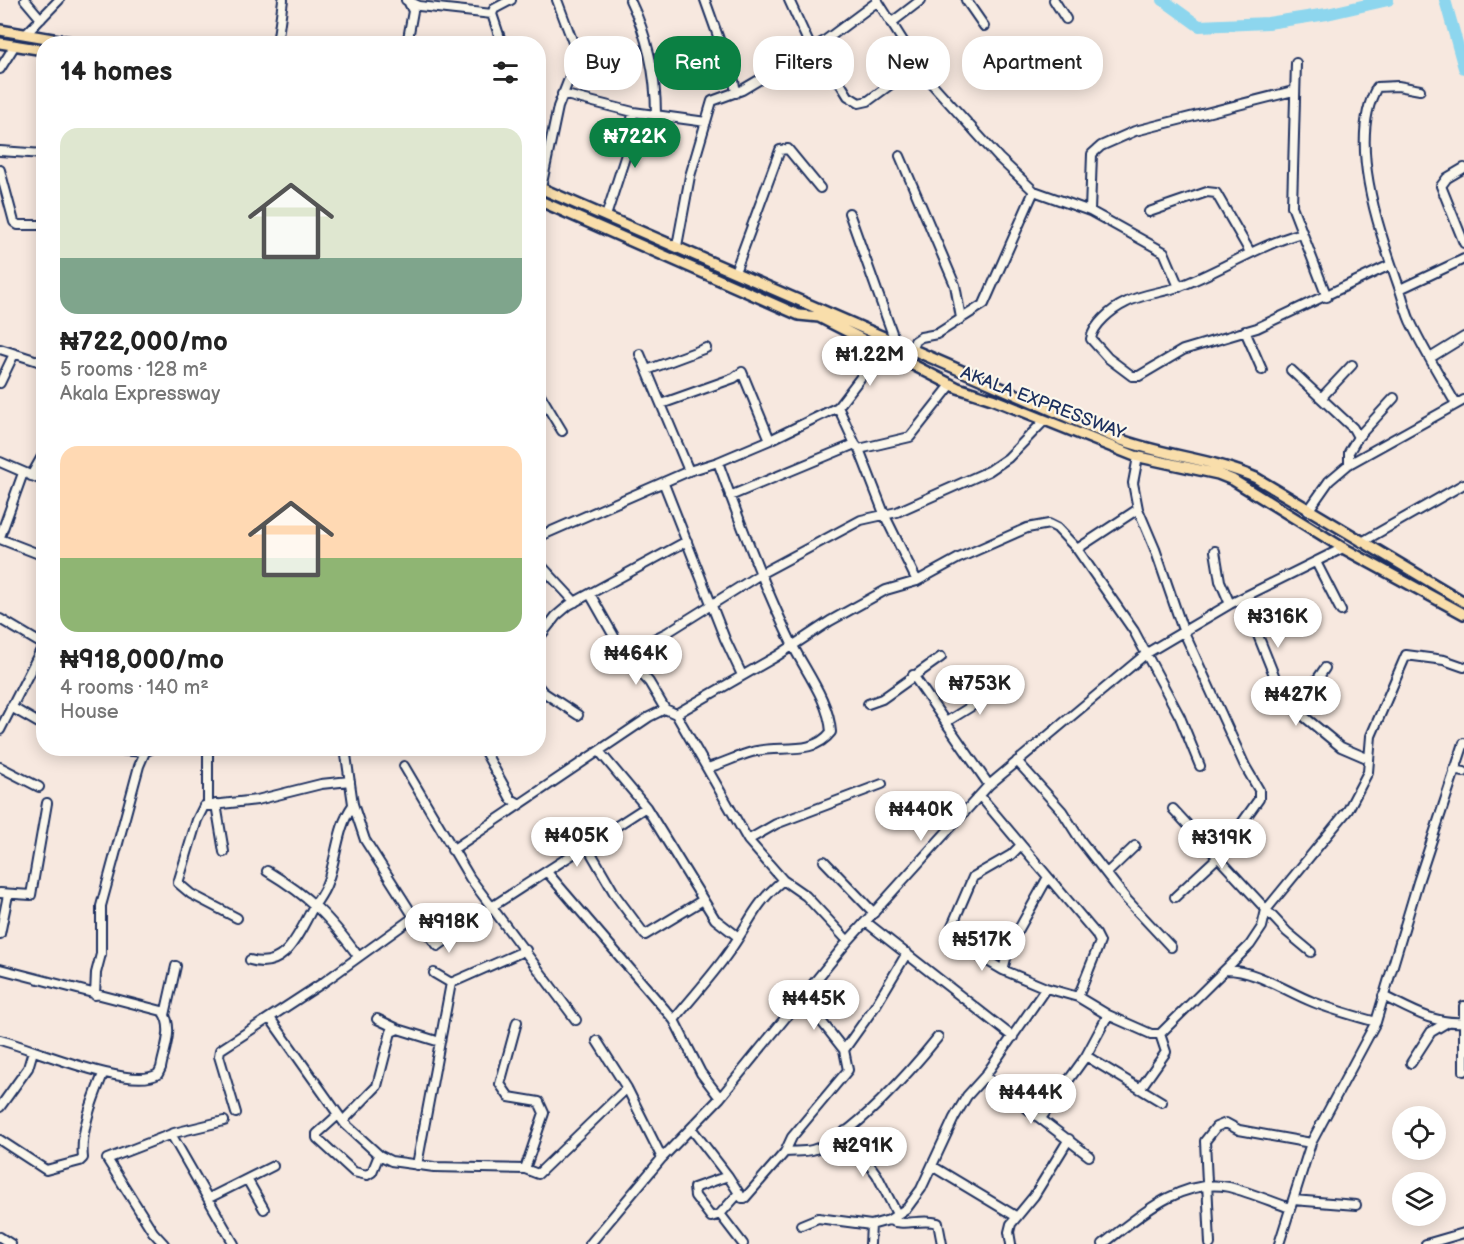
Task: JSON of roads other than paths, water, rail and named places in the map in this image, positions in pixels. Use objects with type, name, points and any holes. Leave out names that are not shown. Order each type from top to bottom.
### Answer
[{"type":"main road","points":[[0,30],[37,36]]},
{"type":"main road","points":[[0,43],[36,49]]},
{"type":"main road","name":"AKALA EXPRESSWAY","points":[[546,190],[1130,443],[1154,452],[1232,467],[1256,478],[1464,602]]},
{"type":"main road","name":"AKALA EXPRESSWAY","points":[[546,204],[799,315],[819,317],[881,351],[954,386],[1138,457],[1218,474],[1233,480],[1343,548],[1464,614]]},
{"type":"main road","points":[[924,372],[933,356]]},
{"type":"main road","points":[[954,386],[956,368]]},
{"type":"street","points":[[25,0],[40,19]]},
{"type":"street","points":[[26,34],[59,0]]},
{"type":"street","points":[[278,36],[283,0]]},
{"type":"street","points":[[482,11],[483,0]]},
{"type":"street","points":[[499,36],[492,14],[494,9],[511,0]]},
{"type":"street","points":[[546,162],[562,94],[578,56],[557,0]]},
{"type":"street","points":[[630,0],[648,40],[656,87],[656,115]]},
{"type":"street","points":[[705,0],[731,71],[736,93]]},
{"type":"street","points":[[789,0],[806,36]]},
{"type":"street","points":[[831,36],[877,0],[899,36]]},
{"type":"street","points":[[891,23],[921,0]]},
{"type":"street","points":[[966,0],[984,26]]},
{"type":"street","points":[[1054,0],[1066,19]]},
{"type":"street","points":[[408,1],[419,6],[482,11],[492,14]]},
{"type":"street","points":[[408,1],[413,11],[408,36]]},
{"type":"street","points":[[0,69],[15,45]]},
{"type":"street","points":[[1296,63],[1293,91],[1292,206],[1327,297]]},
{"type":"street","points":[[676,246],[690,176],[712,101],[736,93],[753,83]]},
{"type":"street","points":[[1308,511],[1329,481],[1349,464],[1460,402],[1430,358],[1410,323],[1375,218],[1366,162],[1369,103],[1377,87],[1398,86],[1420,90]]},
{"type":"street","points":[[844,90],[848,96],[859,102],[868,101],[883,90]]},
{"type":"street","points":[[939,90],[991,150],[1034,190],[1089,212],[1164,252],[1179,287]]},
{"type":"street","points":[[1089,212],[1092,153],[1101,146],[1135,131],[1293,91]]},
{"type":"street","points":[[562,94],[633,112],[706,122]]},
{"type":"street","points":[[606,216],[628,148],[633,112]]},
{"type":"street","points":[[735,272],[780,150],[788,148],[820,188]]},
{"type":"street","points":[[0,150],[36,153]]},
{"type":"street","points":[[900,156],[956,285],[961,318]]},
{"type":"street","points":[[1464,168],[1447,178],[1442,183],[1441,190],[1464,243]]},
{"type":"street","points":[[0,170],[14,222],[18,225],[36,225]]},
{"type":"street","points":[[912,348],[915,341],[921,337],[936,334],[984,304],[1034,190]]},
{"type":"street","points":[[1149,212],[1207,192],[1216,193],[1250,252]]},
{"type":"street","points":[[849,213],[896,341]]},
{"type":"street","points":[[1302,233],[1250,252],[1179,287],[1126,302],[1101,322],[1092,333],[1091,339],[1108,358],[1132,376],[1157,366],[1183,350],[1245,331],[1327,297],[1390,264]]},
{"type":"street","points":[[1400,289],[1464,259]]},
{"type":"street","points":[[1245,331],[1262,370]]},
{"type":"street","points":[[1430,358],[1464,337]]},
{"type":"street","points":[[647,370],[706,348]]},
{"type":"street","points":[[0,350],[36,363]]},
{"type":"street","points":[[546,534],[664,484],[689,471],[718,462],[770,440],[838,408],[881,351]]},
{"type":"street","points":[[640,354],[689,471]]},
{"type":"street","points":[[0,383],[14,356]]},
{"type":"street","points":[[1322,397],[1352,365]]},
{"type":"street","points":[[1291,369],[1346,418],[1358,437]]},
{"type":"street","points":[[661,404],[734,378],[742,372],[770,440]]},
{"type":"street","points":[[730,496],[857,446],[910,437],[954,386]]},
{"type":"street","points":[[1349,464],[1349,452],[1358,437],[1394,398]]},
{"type":"street","points":[[546,404],[562,431]]},
{"type":"street","points":[[838,408],[917,581]]},
{"type":"street","points":[[624,654],[713,605],[762,573],[861,520],[897,512],[989,471],[1008,458],[1044,421]]},
{"type":"street","points":[[1138,457],[1133,483],[1137,509],[1155,549],[1183,630],[1245,766],[1260,790],[1259,799],[1217,858],[1175,897]]},
{"type":"street","points":[[0,462],[36,478]]},
{"type":"street","points":[[707,768],[752,752],[813,746],[826,739],[831,732],[813,682],[793,645],[718,462]]},
{"type":"street","points":[[32,476],[36,468]]},
{"type":"street","points":[[23,473],[0,538],[36,553]]},
{"type":"street","points":[[664,484],[725,639],[742,675]]},
{"type":"street","points":[[1362,542],[1464,484]]},
{"type":"street","points":[[1077,549],[1137,509]]},
{"type":"street","points":[[676,714],[886,590],[917,581],[959,558],[1039,525],[1049,524],[1057,528],[1077,549],[1147,653],[1180,717],[1200,766]]},
{"type":"street","points":[[546,629],[556,616],[575,602],[687,541]]},
{"type":"street","points":[[590,1244],[662,1158],[720,1098],[848,941],[989,785],[1147,653],[1230,604],[1343,548]]},
{"type":"street","points":[[1215,550],[1220,581],[1230,604]]},
{"type":"street","points":[[1316,562],[1341,611]]},
{"type":"street","points":[[546,571],[575,602]]},
{"type":"street","points":[[590,594],[624,654],[650,682],[665,709],[676,714],[748,840],[783,880],[806,896],[848,941]]},
{"type":"street","points":[[1243,598],[1280,690],[1296,710],[1341,747],[1369,759]]},
{"type":"street","points":[[0,619],[36,640]]},
{"type":"street","points":[[974,953],[1003,970],[1046,988],[1078,997],[1108,1015],[1151,1034],[1160,1034],[1250,945],[1262,927],[1266,910],[1348,810],[1368,772],[1371,736],[1406,655],[1444,660],[1464,667]]},
{"type":"street","points":[[868,704],[882,699],[941,657]]},
{"type":"street","points":[[0,730],[36,658]]},
{"type":"street","points":[[1296,710],[1325,668]]},
{"type":"street","points":[[913,675],[989,785]]},
{"type":"street","points":[[946,722],[1001,688]]},
{"type":"street","points":[[546,694],[578,715]]},
{"type":"street","points":[[11,707],[36,721]]},
{"type":"street","points":[[452,850],[598,751],[665,709]]},
{"type":"street","points":[[1279,1244],[1311,1143],[1376,1022],[1464,743]]},
{"type":"street","points":[[598,751],[646,807],[715,919],[737,936]]},
{"type":"street","points":[[95,994],[101,954],[101,906],[139,766],[145,756]]},
{"type":"street","points":[[209,756],[212,804],[224,852]]},
{"type":"street","points":[[346,756],[353,805],[365,840],[414,917],[438,946],[493,906],[646,807]]},
{"type":"street","points":[[487,756],[511,800],[520,804]]},
{"type":"street","points":[[1017,761],[1062,810],[1081,841],[1108,872],[1127,900],[1171,947]]},
{"type":"street","points":[[404,766],[452,850],[478,889],[526,950],[576,1020]]},
{"type":"street","points":[[0,767],[39,788]]},
{"type":"street","points":[[1454,770],[1464,772]]},
{"type":"street","points":[[237,918],[191,894],[178,883],[200,810],[212,804],[257,800],[321,783],[350,782]]},
{"type":"street","points":[[748,840],[776,824],[882,784]]},
{"type":"street","points":[[980,796],[1096,934],[1100,942],[1078,997]]},
{"type":"street","points":[[509,812],[511,800]]},
{"type":"street","points":[[0,934],[4,894],[31,896],[47,803]]},
{"type":"street","points":[[250,960],[267,962],[290,949],[327,885],[345,818],[353,805]]},
{"type":"street","points":[[1173,809],[1266,910],[1311,952]]},
{"type":"street","points":[[587,846],[616,896],[645,935],[702,900]]},
{"type":"street","points":[[948,935],[973,878],[1011,855],[1020,846]]},
{"type":"street","points":[[1108,872],[1135,846]]},
{"type":"street","points":[[824,861],[874,914]]},
{"type":"street","points":[[267,871],[316,904],[335,923],[358,956]]},
{"type":"street","points":[[547,872],[674,1020],[701,1073],[720,1098]]},
{"type":"street","points":[[1003,970],[1009,947],[1048,877]]},
{"type":"street","points":[[674,1020],[732,947],[765,896],[783,880]]},
{"type":"street","points":[[236,1113],[219,1053],[414,917]]},
{"type":"street","points":[[866,922],[1013,1037]]},
{"type":"street","points":[[451,983],[526,950]]},
{"type":"street","points":[[844,1050],[876,1005],[907,953]]},
{"type":"street","points":[[165,1015],[176,966]]},
{"type":"street","points":[[0,969],[162,1011],[169,1029],[158,1074],[151,1078],[103,1074],[0,1040]]},
{"type":"street","points":[[1226,970],[1234,970],[1269,982],[1313,1002],[1376,1022]]},
{"type":"street","points":[[434,973],[451,983]]},
{"type":"street","points":[[417,1165],[451,983]]},
{"type":"street","points":[[801,1224],[818,1218],[871,1225],[889,1220],[900,1213],[921,1190],[954,1118],[967,1096],[985,1076],[1046,988]]},
{"type":"street","points":[[1383,996],[1432,1020],[1446,1023],[1463,1022]]},
{"type":"street","points":[[691,1128],[742,1198],[746,1197],[785,1152],[792,1137],[848,1070],[844,1050],[803,998]]},
{"type":"street","points":[[1464,1006],[1464,1071]]},
{"type":"street","points":[[1042,1117],[1086,1056],[1108,1015]]},
{"type":"street","points":[[270,1018],[306,1066],[340,1118],[357,1138],[391,1161],[417,1165],[525,1169],[541,1173],[627,1088]]},
{"type":"street","points":[[377,1019],[398,1029],[440,1042]]},
{"type":"street","points":[[517,1022],[500,1084],[508,1097],[539,1102],[544,1113],[525,1169]]},
{"type":"street","points":[[1411,1063],[1431,1032],[1446,1023]]},
{"type":"street","points":[[379,1155],[372,1172],[361,1175],[354,1173],[317,1138],[317,1134],[340,1118],[377,1086],[391,1032],[398,1029]]},
{"type":"street","points":[[1140,1089],[1166,1052],[1160,1034]]},
{"type":"street","points":[[785,1152],[814,1150],[845,1131],[918,1063],[938,1037]]},
{"type":"street","points":[[597,1041],[627,1088],[662,1158]]},
{"type":"street","points":[[0,1107],[22,1077],[33,1051]]},
{"type":"street","points":[[1086,1056],[1162,1102]]},
{"type":"street","points":[[0,1140],[46,1170],[80,1161],[84,1158],[82,1148],[88,1114],[103,1074]]},
{"type":"street","points":[[985,1076],[1042,1117],[1089,1156]]},
{"type":"street","points":[[164,1244],[153,1232],[107,1159],[171,1134],[224,1121]]},
{"type":"street","points":[[1210,1244],[1205,1141],[1216,1127],[1226,1123],[1239,1130],[1311,1143]]},
{"type":"street","points":[[845,1131],[877,1175],[900,1213],[912,1222]]},
{"type":"street","points":[[171,1134],[234,1244]]},
{"type":"street","points":[[1011,1244],[1009,1232],[1017,1217],[1034,1196],[1069,1139]]},
{"type":"street","points":[[209,1198],[273,1166]]},
{"type":"street","points":[[932,1166],[1017,1217]]},
{"type":"street","points":[[728,1176],[694,1188],[694,1196],[711,1217],[720,1214],[739,1194]]},
{"type":"street","points":[[247,1179],[264,1209]]},
{"type":"street","points":[[1103,1244],[1165,1198],[1207,1185],[1228,1187],[1291,1204],[1356,1205]]},
{"type":"street","points":[[720,1214],[743,1244]]},
{"type":"street","points":[[889,1220],[897,1223],[938,1224],[942,1244]]},
{"type":"street","points":[[870,1244],[871,1225]]},
{"type":"street","points":[[1426,1244],[1464,1233]]},
{"type":"street","points":[[0,1237],[11,1244]]},
{"type":"waterway","points":[[1163,0],[1199,26],[1268,23],[1327,14],[1388,0]]},
{"type":"waterway","points":[[1445,0],[1464,68]]}]
